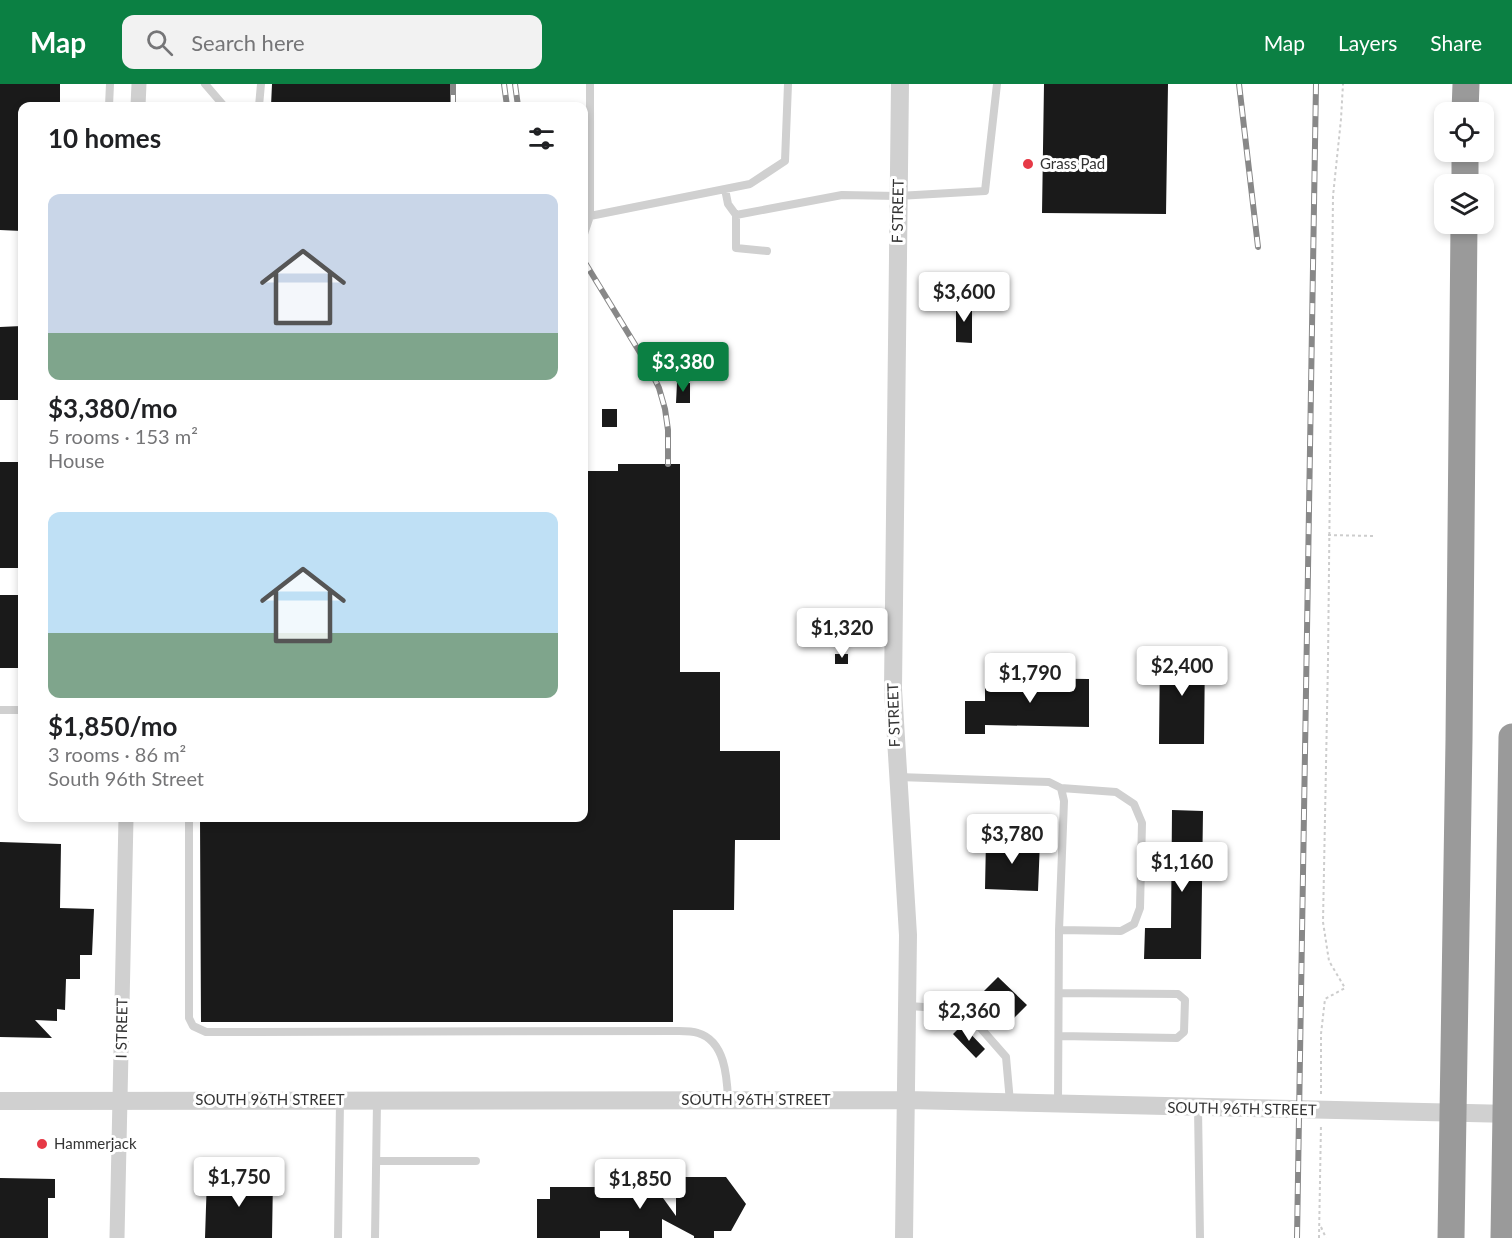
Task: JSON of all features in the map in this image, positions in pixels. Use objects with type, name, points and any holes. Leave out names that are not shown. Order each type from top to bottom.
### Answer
[{"type":"highway","points":[[1465,102],[1466,84]]},
{"type":"highway","points":[[1451,1238],[1464,234]]},
{"type":"highway","points":[[1504,1238],[1512,737]]},
{"type":"street","points":[[138,102],[139,84]]},
{"type":"street","name":"F STREET","points":[[900,84],[893,689],[897,777],[906,883],[908,1006],[904,1238]]},
{"type":"street","name":"I STREET","points":[[117,1238],[126,822]]},
{"type":"street","name":"SOUTH 96TH STREET","points":[[0,1101],[907,1100],[1512,1114]]},
{"type":"lane","points":[[109,102],[110,84]]},
{"type":"lane","points":[[205,84],[221,102]]},
{"type":"lane","points":[[259,102],[261,84]]},
{"type":"lane","points":[[588,222],[590,216],[590,84]]},
{"type":"lane","points":[[590,216],[750,184],[785,161],[788,84]]},
{"type":"lane","points":[[736,215],[842,195],[898,196],[985,192],[997,84]]},
{"type":"lane","points":[[725,189],[728,204],[736,215],[736,248],[767,251]]},
{"type":"lane","points":[[0,710],[18,710]]},
{"type":"lane","points":[[897,777],[1049,782],[1061,789],[1116,792],[1134,804],[1142,823],[1140,908],[1134,924],[1121,931],[1059,930]]},
{"type":"lane","points":[[1058,1103],[1059,930],[1064,801],[1061,789]]},
{"type":"lane","points":[[189,822],[189,1018],[193,1026],[206,1032],[679,1030],[700,1033],[716,1046],[727,1075],[728,1100]]},
{"type":"lane","points":[[1059,993],[1178,994],[1185,1000],[1185,1032],[1178,1038],[1059,1036]]},
{"type":"lane","points":[[908,1006],[956,1009],[972,1017],[1006,1057],[1010,1102]]},
{"type":"lane","points":[[338,1238],[340,1100]]},
{"type":"lane","points":[[375,1238],[377,1100]]},
{"type":"lane","points":[[1198,1108],[1200,1238]]},
{"type":"lane","points":[[377,1161],[476,1161]]},
{"type":"path","points":[[1343,84],[1333,196],[1323,922],[1329,962],[1345,988]]},
{"type":"path","points":[[1328,535],[1372,536]]},
{"type":"path","points":[[1320,1225],[1326,1238]]},
{"type":"building","points":[[0,84],[60,84],[60,102],[18,102],[18,231],[0,230]]},
{"type":"building","points":[[272,84],[451,84],[451,102],[271,102]]},
{"type":"building","points":[[1044,84],[1168,84],[1166,214],[1042,213]]},
{"type":"building","points":[[956,304],[972,304],[972,343],[956,342]]},
{"type":"building","points":[[18,326],[18,400],[0,400],[0,327]]},
{"type":"building","points":[[677,383],[690,383],[690,403],[676,403]]},
{"type":"building","points":[[602,409],[617,409],[617,427],[602,427]]},
{"type":"building","points":[[0,462],[18,462],[18,568],[0,568]]},
{"type":"building","points":[[618,464],[680,464],[680,672],[720,672],[720,751],[780,751],[780,840],[735,840],[734,910],[673,910],[673,1022],[201,1022],[200,822],[588,822],[588,471],[618,471]]},
{"type":"building","points":[[0,595],[18,595],[18,668],[0,668]]},
{"type":"building","points":[[1160,650],[1205,651],[1204,744],[1159,744]]},
{"type":"building","points":[[835,654],[848,654],[848,664],[835,664]]},
{"type":"building","points":[[985,678],[1089,679],[1089,727],[985,725],[985,734],[965,734],[965,701],[985,701]]},
{"type":"building","points":[[1172,810],[1203,811],[1201,959],[1144,959],[1145,928],[1171,928]]},
{"type":"building","points":[[986,839],[1040,841],[1038,891],[985,889]]},
{"type":"building","points":[[0,842],[61,844],[60,908],[94,909],[92,955],[80,955],[80,979],[66,979],[65,1010],[57,1009],[57,1021],[35,1020],[52,1038],[0,1037]]},
{"type":"building","points":[[998,977],[1027,1005],[1008,1024],[1004,1020],[1000,1023],[981,1002],[984,999],[980,995]]},
{"type":"building","points":[[962,1025],[985,1049],[976,1058],[953,1034]]},
{"type":"building","points":[[207,1177],[273,1178],[272,1238],[205,1238]]},
{"type":"building","points":[[676,1177],[726,1177],[746,1204],[731,1231],[714,1231],[714,1238],[694,1238],[662,1219],[662,1238],[629,1238],[629,1231],[600,1231],[600,1238],[537,1238],[537,1199],[550,1199],[550,1187],[600,1187],[600,1193],[635,1193],[635,1180],[650,1180],[676,1216]]},
{"type":"building","points":[[0,1178],[55,1179],[55,1198],[48,1198],[48,1238],[0,1238]]},
{"type":"railway","points":[[453,84],[453,102]]},
{"type":"railway","points":[[504,84],[506,102]]},
{"type":"railway","points":[[515,84],[517,102]]},
{"type":"railway","points":[[1239,84],[1258,247]]},
{"type":"railway","points":[[1297,1238],[1316,84]]},
{"type":"railway","points":[[588,268],[650,369],[659,388],[668,430],[668,464]]},
{"type":"place","name":"Grass Pad","points":[[1028,164]]},
{"type":"place","name":"Hammerjack","points":[[42,1144]]}]
